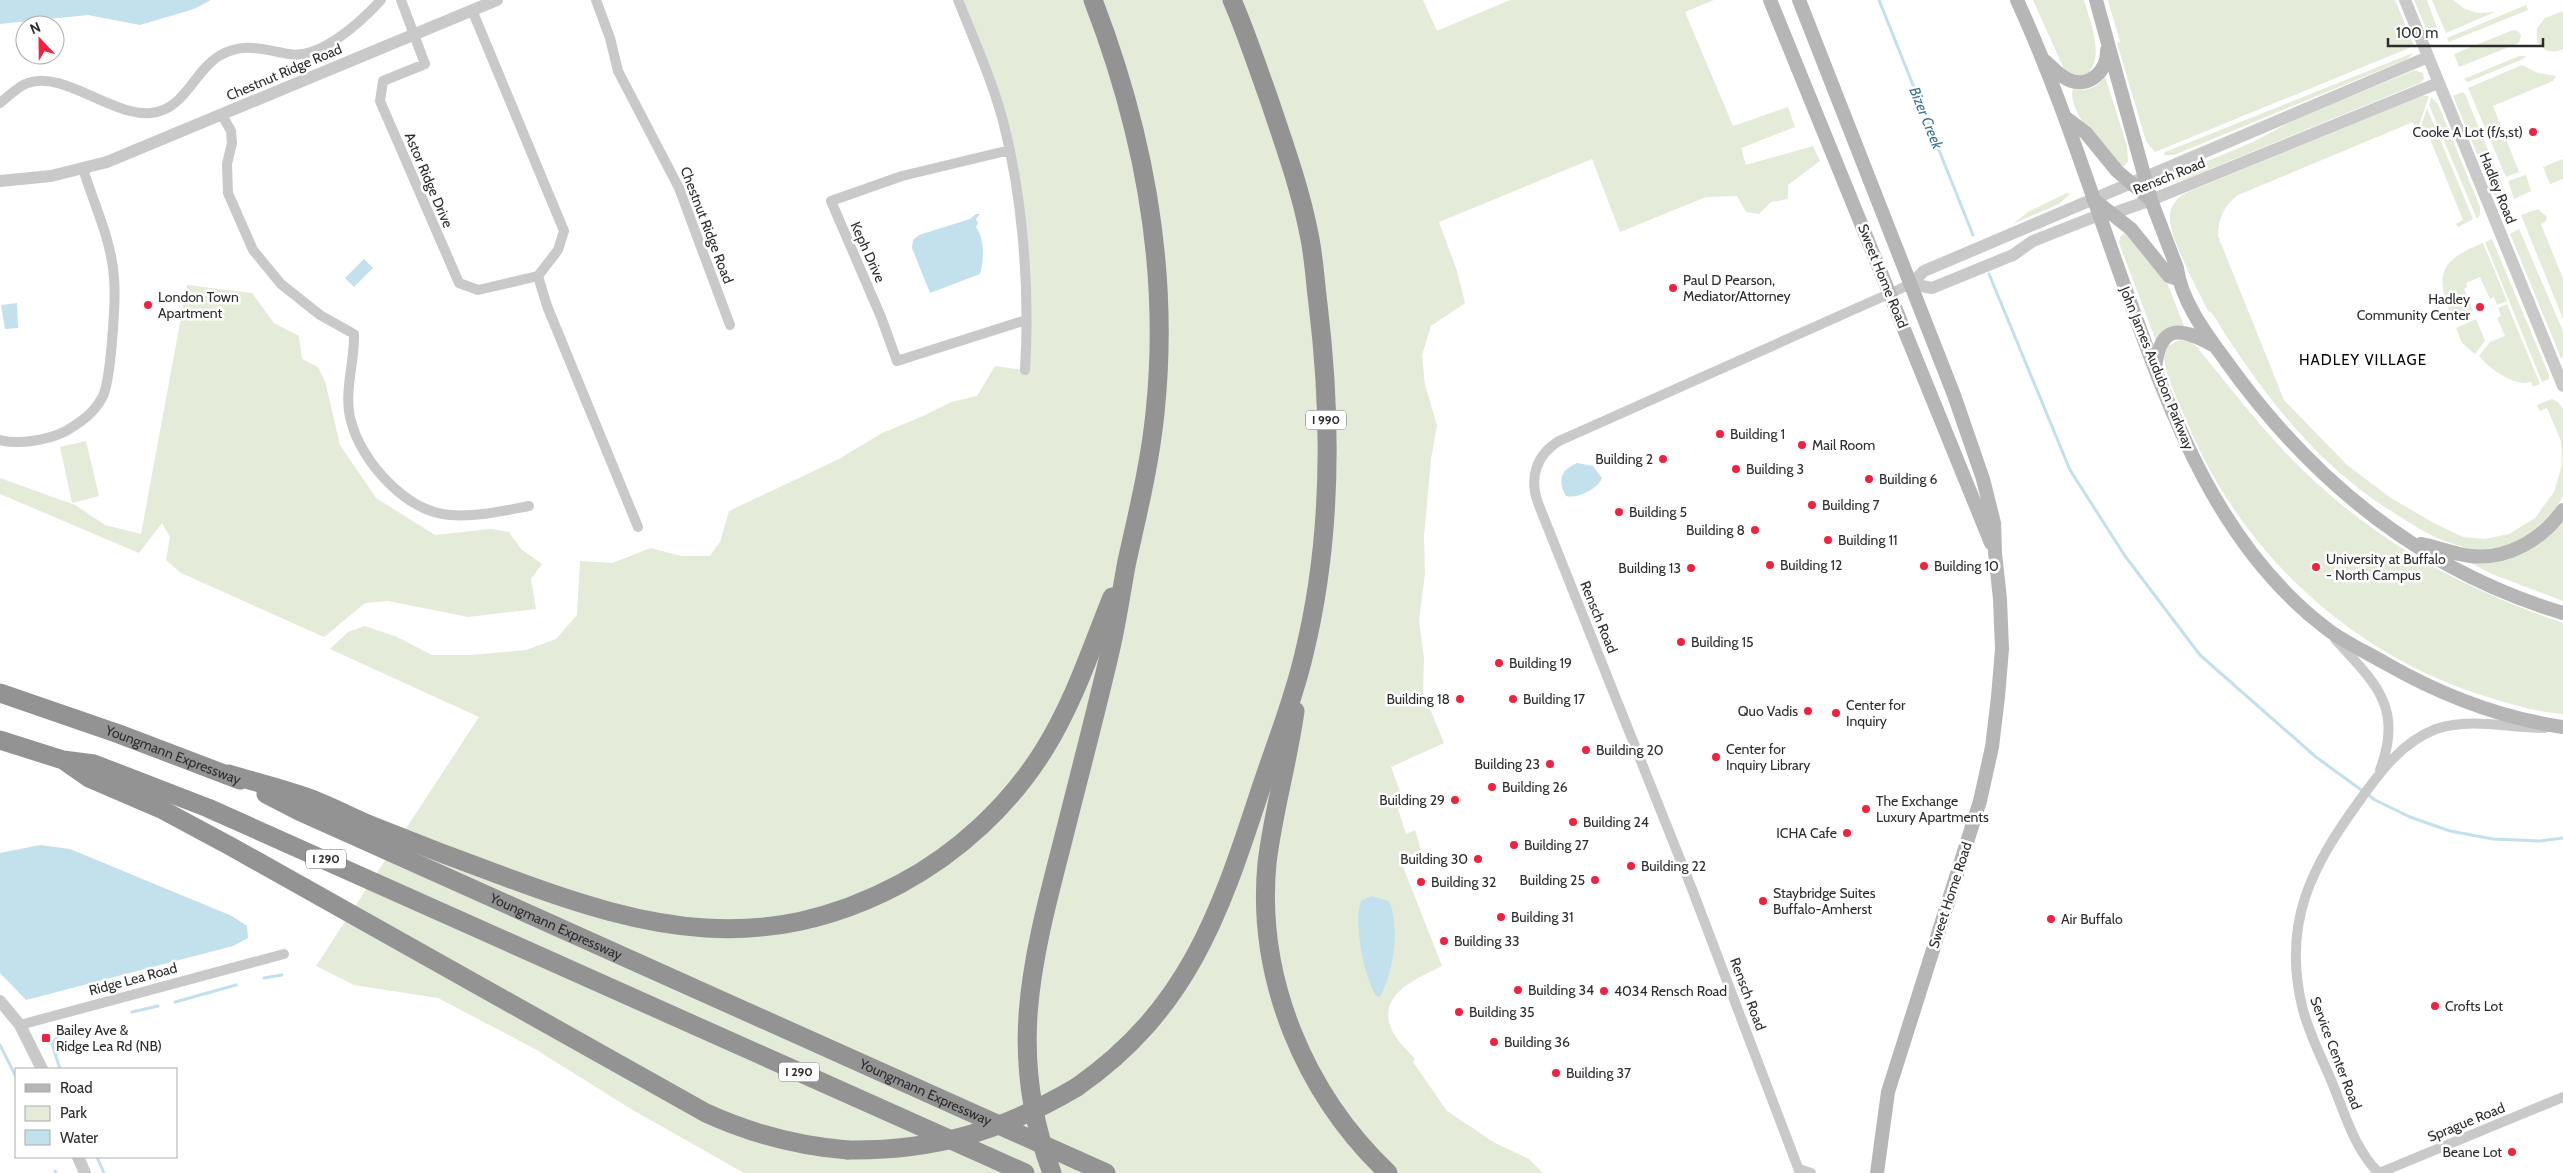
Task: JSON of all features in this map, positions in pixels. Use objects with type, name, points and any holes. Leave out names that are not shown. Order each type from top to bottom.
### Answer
[{"type":"highway","points":[[1052,1173],[1041,1141],[1030,1092],[1026,1039],[1029,989],[1040,932],[1110,652],[1144,486],[1155,412],[1159,354],[1158,279],[1150,207],[1139,146],[1120,76],[1093,0]]},
{"type":"highway","name":"I 990","points":[[1232,0],[1294,171],[1310,236],[1323,347],[1328,460],[1325,518],[1314,609],[1300,670]]},
{"type":"highway","points":[[229,774],[307,797],[480,868],[615,915],[671,926],[708,929],[747,928],[802,920],[857,904],[908,879],[955,848],[997,811],[1033,766],[1053,734],[1078,684],[1128,559]]},
{"type":"highway","points":[[63,760],[89,778],[161,809],[230,846],[706,1113],[740,1128],[777,1139],[848,1150],[909,1148],[966,1137],[1020,1118],[1077,1087],[1105,1067],[1139,1035],[1170,998],[1195,959],[1230,880],[1300,670]]},
{"type":"highway","points":[[1300,670],[1292,731],[1272,829],[1267,865],[1266,901],[1271,954],[1284,1008],[1305,1061],[1344,1124],[1388,1173]]},
{"type":"highway","name":"Youngmann Expressway","points":[[0,693],[229,774],[299,811],[1106,1173]]},
{"type":"highway","name":"I 290","points":[[0,740],[63,760],[94,764],[226,816],[1020,1171]]},
{"type":"main road","name":"Sweet Home Road","points":[[1770,0],[1995,553]]},
{"type":"main road","name":"Sweet Home Road","points":[[1799,0],[1954,395],[1985,486],[1994,523],[2000,598],[2002,649],[1992,747],[1980,801],[1888,1092],[1877,1173]]},
{"type":"main road","name":"John James Audubon Parkway","points":[[2017,0],[2045,61],[2155,371],[2191,455],[2224,515],[2246,547],[2284,590],[2327,629],[2406,675],[2452,696],[2493,710],[2563,728]]},
{"type":"main road","points":[[2096,0],[2151,200],[2177,268],[2178,279],[2198,319],[2214,345],[2249,394],[2306,459],[2341,492],[2408,541],[2474,578],[2517,597],[2563,613]]},
{"type":"main road","points":[[2045,61],[2069,80],[2078,82],[2092,79],[2102,70],[2106,62],[2106,38]]},
{"type":"main road","points":[[2065,117],[2086,133],[2131,184],[2151,200]]},
{"type":"main road","points":[[2093,199],[2114,213],[2131,230],[2169,276],[2178,279]]},
{"type":"main road","points":[[2155,371],[2159,347],[2166,337],[2175,332],[2183,331],[2193,334],[2214,345]]},
{"type":"main road","points":[[2408,541],[2462,554],[2494,555],[2511,551],[2535,539],[2549,527],[2563,510]]},
{"type":"street","points":[[0,103],[28,82],[53,82],[131,112],[152,113],[183,97],[205,65],[220,54],[243,46],[269,49],[291,55],[309,52],[338,38],[362,22],[381,0]]},
{"type":"street","points":[[401,0],[416,35]]},
{"type":"street","name":"Chestnut Ridge Road","points":[[0,181],[51,176],[108,162],[497,0]]},
{"type":"street","name":"Chestnut Ridge Road","points":[[596,0],[610,38],[618,70],[679,188],[730,325]]},
{"type":"street","points":[[958,0],[989,77],[1003,120],[1010,150],[1022,231],[1026,320],[1024,370]]},
{"type":"street","name":"Hadley Road","points":[[2405,0],[2563,386]]},
{"type":"street","points":[[472,10],[564,231],[558,250],[538,276],[547,306],[638,527]]},
{"type":"street","name":"Astor Ridge Drive","points":[[416,35],[425,64],[383,81],[380,101],[459,283],[478,290],[538,276]]},
{"type":"street","name":"Rensch Road","points":[[1811,1173],[1800,1171],[1692,889],[1538,502],[1534,479],[1541,457],[1559,441],[1911,284],[1924,272],[2428,58]]},
{"type":"street","name":"Rensch Road","points":[[1911,284],[1932,288],[2013,255],[2034,241],[2099,215],[2114,213],[2151,200],[2438,83]]},
{"type":"street","points":[[222,114],[231,131],[232,143],[227,164],[228,193],[253,250],[281,284],[320,315],[354,334],[349,387],[350,420],[365,456],[385,480],[418,506],[448,515],[489,514],[529,506]]},
{"type":"street","name":"Keph Drive","points":[[1010,150],[902,176],[831,200],[881,317],[897,362],[1026,320]]},
{"type":"street","points":[[0,440],[9,442],[54,438],[85,420],[103,397],[110,366],[114,278],[106,238],[83,169]]},
{"type":"street","name":"Service Center Road","points":[[2327,629],[2370,677],[2388,712],[2389,743],[2378,775]]},
{"type":"street","name":"Service Center Road","points":[[2379,1173],[2365,1153],[2346,1118],[2302,1008],[2297,980],[2297,938],[2309,883],[2323,853],[2350,813],[2378,775],[2410,743],[2437,729],[2462,723],[2563,728]]},
{"type":"street","name":"Ridge Lea Road","points":[[20,1025],[284,954]]},
{"type":"street","points":[[0,1001],[20,1025],[42,1068]]},
{"type":"street","name":"Sprague Road","points":[[2379,1173],[2563,1097]]},
{"type":"street","points":[[78,1158],[85,1173]]},
{"type":"green space","points":[[958,0],[1423,0],[1437,31],[1510,0],[1714,0],[1685,12],[1733,126],[1788,107],[1795,127],[1741,148],[1746,165],[1813,146],[1820,161],[1788,185],[1788,199],[1771,202],[1759,214],[1746,212],[1737,196],[1706,197],[1620,232],[1592,159],[1439,222],[1457,271],[1465,303],[1431,326],[1422,355],[1425,385],[1437,425],[1431,459],[1424,537],[1425,574],[1419,621],[1424,658],[1423,692],[1444,743],[1391,767],[1405,805],[1398,809],[1406,834],[1415,830],[1423,856],[1402,864],[1442,966],[1402,989],[1390,1006],[1388,1016],[1396,1037],[1415,1059],[1413,1062],[1447,1111],[1495,1143],[1529,1159],[1543,1173],[744,1173],[631,1109],[535,1049],[438,998],[354,985],[316,966],[479,717],[330,649],[348,632],[365,626],[397,637],[432,655],[471,655],[526,650],[556,639],[577,615],[580,561],[612,563],[651,548],[681,556],[710,556],[720,542],[729,511],[839,459],[882,433],[951,402],[977,396],[995,366],[1024,370],[1026,320],[1010,151]]},
{"type":"green space","points":[[2033,0],[2084,0],[2093,29],[2096,50],[2092,68],[2086,75],[2074,77],[2064,69]]},
{"type":"green space","points":[[2108,0],[2395,0],[2414,46],[2155,152],[2146,141],[2117,43],[2120,42]]},
{"type":"green space","points":[[2414,0],[2427,0],[2440,36],[2431,40]]},
{"type":"green space","points":[[2432,0],[2453,0],[2465,9],[2478,13],[2495,12],[2446,33]]},
{"type":"green space","points":[[2526,5],[2528,10],[2449,42],[2447,38]]},
{"type":"green space","points":[[2563,11],[2563,49],[2548,51],[2537,41],[2537,28],[2545,18]]},
{"type":"green space","points":[[2513,30],[2518,31],[2521,35],[2519,43],[2459,67],[2454,54]]},
{"type":"green space","points":[[2413,53],[2407,59],[2174,155],[2164,155],[2165,152]]},
{"type":"green space","points":[[2519,56],[2526,56],[2523,59],[2468,82],[2464,79]]},
{"type":"green space","points":[[2522,65],[2538,73],[2556,76],[2553,81],[2493,106],[2519,172],[2506,177],[2468,88]]},
{"type":"green space","points":[[2415,70],[2423,73],[2424,79],[2420,83],[2188,178],[2169,184],[2166,178],[2253,142],[2294,120]]},
{"type":"green space","points":[[2105,76],[2127,146],[2128,161],[2123,167],[2098,144],[2089,132],[2075,108],[2072,97],[2073,89],[2091,88],[2099,84]]},
{"type":"green space","points":[[2463,92],[2511,206],[2502,206],[2496,200],[2453,96]]},
{"type":"green space","points":[[2422,96],[2429,96],[2417,131],[2413,122],[2238,195],[2229,203],[2223,213],[2219,224],[2218,236],[2284,400],[2347,465],[2391,498],[2432,522],[2463,537],[2485,539],[2509,534],[2535,518],[2554,492],[2562,465],[2561,441],[2547,408],[2540,411],[2537,405],[2552,399],[2558,402],[2563,409],[2563,496],[2555,510],[2534,531],[2522,539],[2495,548],[2464,550],[2464,547],[2439,539],[2424,531],[2372,498],[2318,453],[2272,401],[2251,373],[2212,313],[2208,311],[2192,279],[2171,228],[2170,214],[2174,202],[2184,194]]},
{"type":"green space","points":[[2431,97],[2438,104],[2480,207],[2480,215],[2477,219],[2429,105]]},
{"type":"green space","points":[[2427,108],[2473,219],[2458,227],[2456,224],[2463,220],[2426,129],[2419,132]]},
{"type":"green space","points":[[2563,159],[2563,179],[2550,184],[2543,167]]},
{"type":"green space","points":[[2526,175],[2531,191],[2514,199],[2508,181]]},
{"type":"green space","points":[[2067,193],[2070,194],[2059,204],[2013,224],[2028,212]]},
{"type":"green space","points":[[2538,209],[2547,217],[2546,221],[2541,224],[2563,279],[2563,319],[2521,215]]},
{"type":"green space","points":[[2519,229],[2563,331],[2563,358],[2561,358],[2510,234]]},
{"type":"green space","points":[[2127,233],[2164,275],[2184,326],[2180,326],[2156,341],[2119,243],[2120,237]]},
{"type":"green space","points":[[2492,239],[2549,375],[2549,379],[2542,382],[2485,242]]},
{"type":"green space","points":[[2483,243],[2507,301],[2497,305],[2494,297],[2490,299],[2480,277],[2466,283],[2467,287],[2464,289],[2473,311],[2453,320],[2444,292],[2442,281],[2444,272],[2456,256]]},
{"type":"green space","points":[[187,285],[252,293],[274,323],[299,336],[302,359],[318,367],[325,381],[340,445],[376,498],[435,535],[491,529],[509,532],[521,549],[542,564],[531,579],[536,609],[468,617],[388,601],[365,603],[324,637],[181,573],[166,560],[170,537],[162,523],[139,553],[0,494],[0,478],[75,505],[105,525],[141,534]]},
{"type":"green space","points":[[2507,304],[2540,384],[2533,387],[2531,382],[2517,382],[2502,375],[2479,356],[2490,342],[2505,336],[2497,318],[2501,316],[2498,308]]},
{"type":"green space","points":[[2476,319],[2485,341],[2475,354],[2462,343],[2456,328]]},
{"type":"green space","points":[[2179,340],[2191,342],[2196,346],[2250,413],[2314,481],[2379,533],[2413,555],[2448,574],[2485,592],[2563,623],[2563,714],[2530,709],[2508,703],[2475,693],[2427,674],[2382,650],[2340,621],[2302,589],[2267,552],[2236,512],[2209,468],[2187,422],[2165,366],[2164,358],[2168,346]]},
{"type":"green space","points":[[86,441],[99,496],[72,503],[60,447]]},
{"type":"green space","points":[[2563,520],[2563,601],[2492,574],[2471,563]]},
{"type":"water","points":[[0,0],[211,0],[194,9],[140,25],[88,15],[65,17],[65,15],[15,15],[15,22],[0,24]]},
{"type":"water","points":[[976,214],[980,214],[976,219],[978,223],[976,227],[981,238],[983,250],[980,274],[930,293],[912,248],[913,240],[919,235],[970,219]]},
{"type":"water","points":[[364,259],[373,268],[354,287],[345,278]]},
{"type":"water","points":[[17,303],[18,328],[5,329],[1,305]]},
{"type":"water","points":[[1577,463],[1593,466],[1602,478],[1596,486],[1581,495],[1566,496],[1561,480],[1562,476],[1567,469]]},
{"type":"water","points":[[40,845],[70,849],[232,916],[247,926],[248,938],[233,946],[26,1000],[0,973],[0,853]]},
{"type":"water","points":[[1371,896],[1389,901],[1394,924],[1395,936],[1392,962],[1380,997],[1376,996],[1367,976],[1359,935],[1358,922],[1361,901]]},
{"type":"waterway","name":"Bizer Creek","points":[[1879,0],[1973,235]]},
{"type":"waterway","points":[[1989,274],[2070,470],[2125,556],[2200,655],[2316,757],[2375,800],[2410,817],[2450,831],[2493,839],[2540,841],[2563,838]]},
{"type":"waterway","points":[[264,978],[282,975]]},
{"type":"waterway","points":[[175,1002],[236,985]]},
{"type":"waterway","points":[[132,1012],[158,1006]]},
{"type":"waterway","points":[[60,1068],[52,1044],[57,1037],[75,1031]]},
{"type":"waterway","points":[[0,1045],[15,1075]]},
{"type":"waterway","points":[[97,1158],[104,1173]]},
{"type":"place","name":"Cooke A Lot (f/s,st)","points":[[2533,132]]},
{"type":"place","name":"Paul D Pearson, Mediator/Attorney","points":[[1673,288]]},
{"type":"place","name":"London Town Apartment","points":[[148,305]]},
{"type":"place","name":"Hadley Community Center","points":[[2480,307]]},
{"type":"place","name":"Building 1","points":[[1720,434]]},
{"type":"place","name":"Mail Room","points":[[1802,445]]},
{"type":"place","name":"Building 2","points":[[1663,459]]},
{"type":"place","name":"Building 3","points":[[1736,469]]},
{"type":"place","name":"Building 6","points":[[1869,479]]},
{"type":"place","name":"Building 7","points":[[1812,505]]},
{"type":"place","name":"Building 5","points":[[1619,512]]},
{"type":"place","name":"Building 8","points":[[1755,530]]},
{"type":"place","name":"Building 11","points":[[1828,540]]},
{"type":"place","name":"Building 12","points":[[1770,565]]},
{"type":"place","name":"Building 10","points":[[1924,566]]},
{"type":"place","name":"University at Buffalo - North Campus","points":[[2316,567]]},
{"type":"place","name":"Building 13","points":[[1691,568]]},
{"type":"place","name":"Building 15","points":[[1681,642]]},
{"type":"place","name":"Building 19","points":[[1499,663]]},
{"type":"place","name":"Building 18","points":[[1460,699]]},
{"type":"place","name":"Building 17","points":[[1513,699]]},
{"type":"place","name":"Quo Vadis","points":[[1808,711]]},
{"type":"place","name":"Center for Inquiry","points":[[1836,713]]},
{"type":"place","name":"Building 20","points":[[1586,750]]},
{"type":"place","name":"Center for Inquiry Library","points":[[1716,757]]},
{"type":"place","name":"Building 23","points":[[1550,764]]},
{"type":"place","name":"Building 26","points":[[1492,787]]},
{"type":"place","name":"Building 29","points":[[1455,800]]},
{"type":"place","name":"The Exchange Luxury Apartments","points":[[1866,809]]},
{"type":"place","name":"Building 24","points":[[1573,822]]},
{"type":"place","name":"ICHA Cafe","points":[[1847,833]]},
{"type":"place","name":"Building 27","points":[[1514,845]]},
{"type":"place","name":"Building 30","points":[[1478,859]]},
{"type":"place","name":"Building 22","points":[[1631,866]]},
{"type":"place","name":"Building 25","points":[[1595,880]]},
{"type":"place","name":"Building 32","points":[[1421,882]]},
{"type":"place","name":"Staybridge Suites Buffalo-Amherst","points":[[1763,901]]},
{"type":"place","name":"Building 31","points":[[1501,917]]},
{"type":"place","name":"Air Buffalo","points":[[2051,919]]},
{"type":"place","name":"Building 33","points":[[1444,941]]},
{"type":"place","name":"Building 34","points":[[1518,990]]},
{"type":"place","name":"4034 Rensch Road","points":[[1604,991]]},
{"type":"place","name":"Crofts Lot","points":[[2435,1006]]},
{"type":"place","name":"Building 35","points":[[1459,1012]]},
{"type":"place","name":"Bailey Ave & Ridge Lea Rd (NB)","points":[[46,1038]]},
{"type":"place","name":"Building 36","points":[[1494,1042]]},
{"type":"place","name":"Building 37","points":[[1556,1073]]},
{"type":"place","name":"Beane Lot","points":[[2512,1152]]},
{"type":"district","name":"HADLEY VILLAGE","points":[[2363,360]]}]
